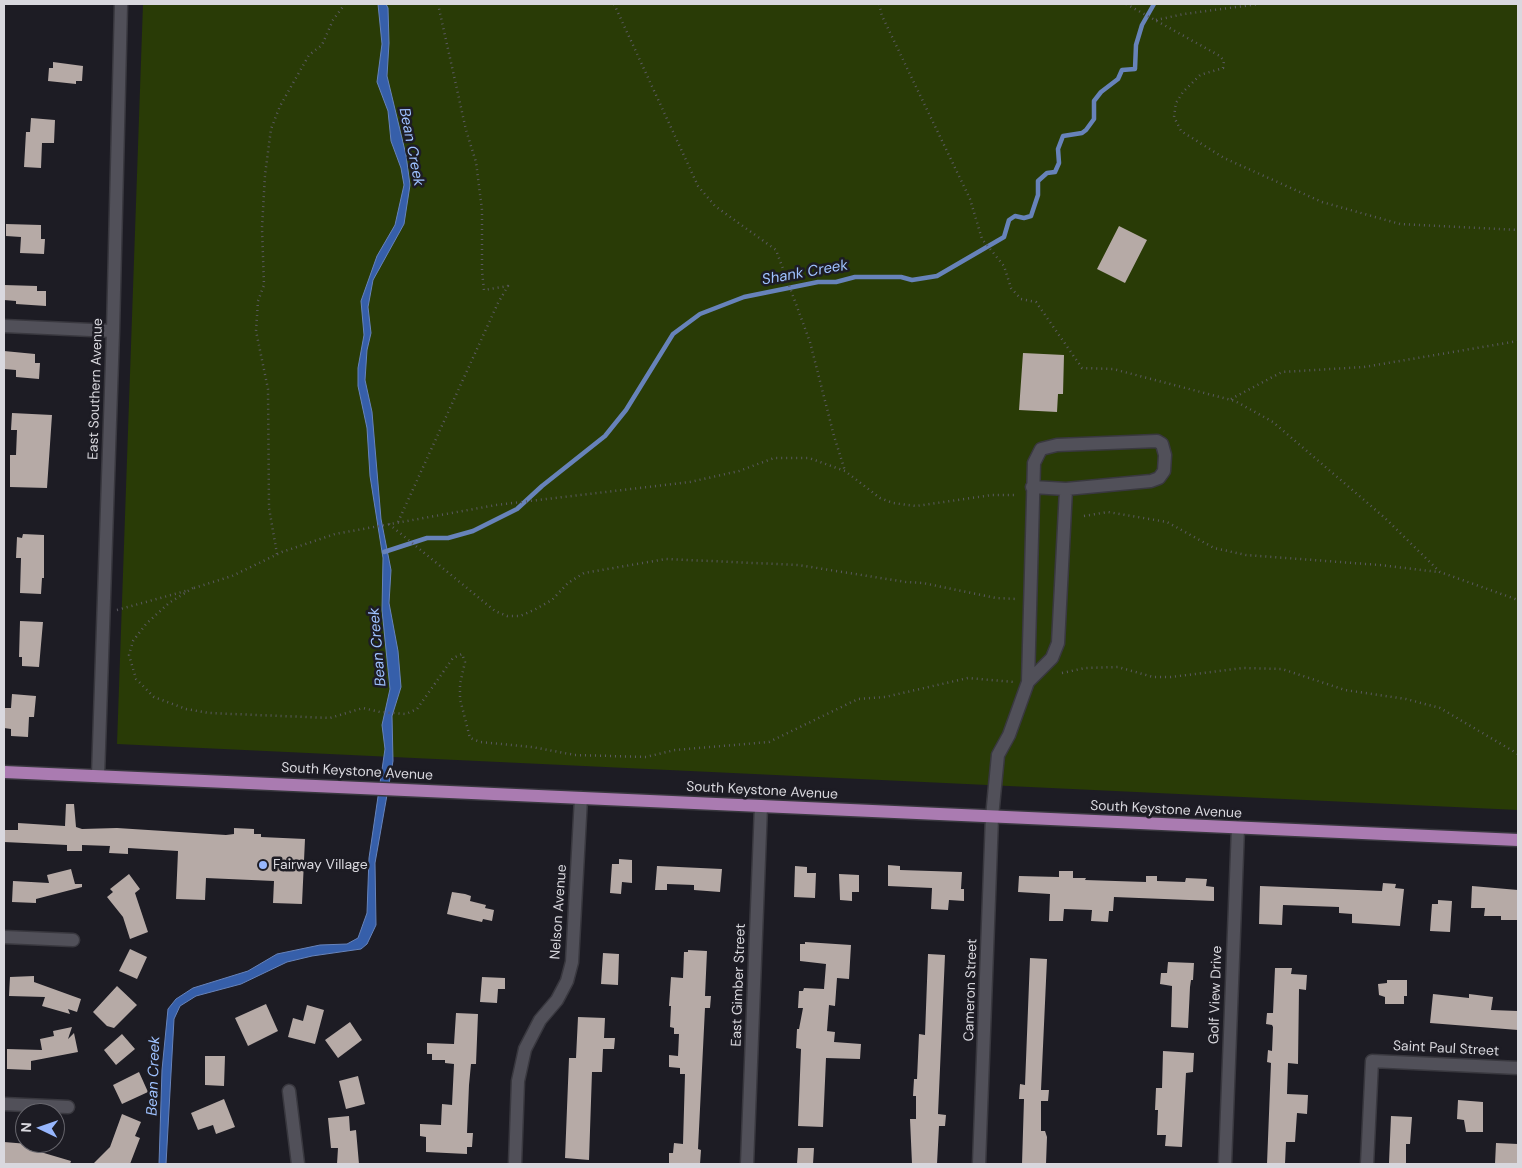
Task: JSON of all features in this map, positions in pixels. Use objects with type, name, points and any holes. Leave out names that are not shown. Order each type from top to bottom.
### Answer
[{"type":"main road","name":"South Keystone Avenue","points":[[4,772],[1518,840]]},
{"type":"street","name":"East Southern Avenue","points":[[98,776],[113,331],[121,4]]},
{"type":"street","points":[[4,326],[113,331]]},
{"type":"street","points":[[1028,682],[1032,487],[1034,464],[1041,449],[1057,445],[1144,440],[1157,441],[1162,444],[1165,455],[1164,471],[1158,478],[1151,481],[1066,489],[1032,487]]},
{"type":"street","points":[[1028,682],[1052,658],[1058,644],[1066,489]]},
{"type":"street","name":"Cameron Street","points":[[979,1164],[992,817],[998,755],[1009,735],[1028,682]]},
{"type":"street","name":"Nelson Avenue","points":[[515,1164],[519,1074],[525,1049],[536,1027],[557,1000],[567,981],[572,962],[581,798]]},
{"type":"street","name":"East Gimber Street","points":[[747,1164],[761,806]]},
{"type":"street","name":"Golf View Drive","points":[[1225,1164],[1238,828]]},
{"type":"street","points":[[4,937],[73,940]]},
{"type":"street","name":"Saint Paul Street","points":[[1367,1164],[1372,1061],[1518,1068]]},
{"type":"street","points":[[290,1091],[298,1164]]},
{"type":"street","points":[[4,1104],[68,1107]]},
{"type":"path","points":[[277,554],[270,508],[268,389],[256,331],[258,301],[264,285],[262,228],[265,175],[272,128],[280,106],[310,54],[322,45],[334,20],[345,4]]},
{"type":"path","points":[[398,522],[498,303],[508,286],[484,290],[482,271],[482,210],[476,162],[466,130],[438,4]]},
{"type":"path","points":[[614,4],[698,186],[715,206],[776,250],[788,278],[810,342],[845,471]]},
{"type":"path","points":[[879,4],[882,16],[970,199],[982,238],[1004,266],[1011,288],[1021,299],[1036,302],[1082,368],[1113,369],[1230,400],[1273,422],[1385,518],[1440,572]]},
{"type":"path","points":[[1126,4],[1220,56],[1224,61],[1223,68],[1200,74],[1183,92],[1176,104],[1174,117],[1181,131],[1224,158],[1322,202],[1400,224],[1518,230]]},
{"type":"path","points":[[1155,20],[1184,14],[1259,4]]},
{"type":"path","points":[[1230,400],[1282,372],[1364,367],[1518,341]]},
{"type":"path","points":[[115,610],[232,576],[277,554],[335,534],[512,503],[690,482],[739,472],[774,458],[808,458],[845,471],[880,498],[894,503],[916,506],[992,495],[1016,495]]},
{"type":"path","points":[[1084,516],[1108,512],[1167,522],[1214,548],[1246,555],[1440,572],[1518,600]]},
{"type":"path","points":[[389,524],[495,611],[506,616],[520,616],[552,600],[568,584],[584,572],[666,559],[798,565],[923,583],[996,598],[1021,600]]},
{"type":"path","points":[[194,588],[170,604],[146,624],[133,641],[129,654],[136,679],[154,697],[186,709],[209,714],[330,718],[363,708],[380,712],[406,714],[417,709],[453,658],[462,654],[466,662],[460,684],[460,699],[470,738],[480,742],[532,747],[575,755],[646,757],[674,750],[768,742],[858,699],[886,697],[968,678],[1014,682]]},
{"type":"path","points":[[1062,673],[1085,668],[1118,667],[1153,677],[1171,677],[1243,668],[1282,669],[1345,690],[1406,699],[1440,708],[1518,754]]},
{"type":"green space","points":[[143,4],[1518,4],[1518,810],[117,744]]},
{"type":"water","points":[[378,4],[386,4],[388,8],[389,43],[387,76],[406,155],[410,185],[404,224],[373,280],[368,307],[371,333],[367,350],[365,380],[372,412],[381,519],[391,570],[389,603],[398,651],[401,687],[392,716],[393,761],[375,863],[376,925],[367,944],[361,949],[312,956],[287,962],[241,984],[196,996],[180,1006],[174,1019],[166,1164],[159,1164],[162,1070],[168,1009],[176,999],[193,988],[248,971],[277,954],[320,945],[347,944],[358,938],[367,913],[369,858],[385,749],[382,725],[390,689],[382,610],[383,558],[370,476],[367,428],[358,386],[358,368],[364,335],[361,301],[377,256],[395,225],[404,185],[401,168],[391,141],[388,111],[377,82],[382,44]]},
{"type":"building","points":[[53,62],[83,66],[82,81],[76,81],[76,84],[48,81],[49,68],[53,68]]},
{"type":"building","points":[[31,118],[55,120],[54,143],[42,143],[41,168],[24,167],[26,132],[30,132]]},
{"type":"building","points":[[6,224],[41,225],[41,239],[45,239],[44,254],[20,253],[21,237],[6,236]]},
{"type":"building","points":[[1119,226],[1147,240],[1125,283],[1097,269]]},
{"type":"building","points":[[4,285],[37,286],[37,291],[46,291],[46,306],[16,304],[16,301],[4,300]]},
{"type":"building","points":[[4,351],[35,354],[35,363],[40,363],[39,379],[16,377],[16,370],[4,369]]},
{"type":"building","points":[[1023,353],[1064,355],[1063,394],[1058,394],[1057,412],[1019,410]]},
{"type":"building","points":[[12,413],[52,415],[47,488],[10,487],[10,455],[16,455],[17,430],[11,430]]},
{"type":"building","points":[[23,534],[44,535],[44,578],[42,578],[41,594],[20,593],[21,558],[16,558],[17,537],[22,538]]},
{"type":"building","points":[[20,621],[43,622],[39,667],[22,666],[22,657],[19,657]]},
{"type":"building","points":[[12,694],[36,696],[34,717],[29,717],[28,737],[11,736],[11,729],[4,728],[4,708],[11,708]]},
{"type":"building","name":"Fairway Village","points":[[66,804],[74,804],[76,827],[82,829],[117,828],[226,835],[234,834],[234,828],[254,829],[254,834],[261,834],[261,837],[305,839],[302,904],[273,903],[274,881],[206,878],[205,900],[176,899],[178,851],[128,848],[128,854],[109,853],[110,846],[82,845],[82,851],[67,851],[67,845],[4,842],[4,830],[18,830],[18,823],[65,826]]},
{"type":"building","points":[[619,859],[632,860],[632,883],[622,882],[621,894],[610,893],[612,864],[619,864]]},
{"type":"building","points":[[888,865],[900,866],[900,870],[962,872],[961,889],[964,889],[964,901],[949,900],[948,910],[931,909],[932,888],[888,886]]},
{"type":"building","points":[[657,866],[722,869],[720,892],[694,890],[694,885],[667,884],[667,890],[655,890]]},
{"type":"building","points":[[795,866],[807,867],[807,873],[816,873],[815,898],[794,897]]},
{"type":"building","points":[[71,869],[75,884],[82,884],[82,887],[36,899],[36,903],[12,902],[13,881],[49,883],[47,875]]},
{"type":"building","points":[[1059,871],[1073,871],[1073,878],[1086,878],[1085,880],[1146,882],[1146,876],[1157,876],[1157,881],[1185,882],[1186,878],[1207,879],[1206,886],[1214,887],[1214,901],[1114,897],[1113,911],[1109,911],[1108,922],[1091,921],[1092,910],[1064,909],[1063,921],[1049,921],[1050,894],[1018,892],[1019,876],[1059,877]]},
{"type":"building","points":[[129,874],[140,889],[135,893],[148,932],[130,939],[123,917],[107,897],[113,892],[110,889]]},
{"type":"building","points":[[839,874],[859,875],[859,892],[852,892],[852,901],[840,900]]},
{"type":"building","points":[[1383,883],[1396,884],[1395,888],[1404,889],[1400,926],[1352,923],[1352,914],[1339,913],[1339,907],[1283,905],[1282,925],[1259,924],[1260,886],[1382,891]]},
{"type":"building","points":[[1472,886],[1518,890],[1518,920],[1501,920],[1501,916],[1484,916],[1485,908],[1471,908]]},
{"type":"building","points":[[452,892],[471,896],[470,901],[486,905],[485,908],[494,910],[492,921],[483,919],[482,922],[447,914]]},
{"type":"building","points":[[1438,900],[1452,901],[1450,932],[1430,931],[1432,904],[1438,904]]},
{"type":"building","points":[[805,942],[851,945],[849,979],[837,978],[835,1006],[829,1005],[827,1031],[835,1032],[834,1042],[861,1044],[860,1059],[826,1058],[823,1127],[798,1126],[801,1049],[796,1048],[797,1029],[799,1029],[803,1008],[798,1008],[799,991],[803,991],[804,988],[824,989],[826,964],[800,961],[800,944],[805,944]]},
{"type":"building","points":[[130,949],[147,957],[137,979],[119,971]]},
{"type":"building","points":[[688,950],[707,951],[705,996],[711,996],[710,1008],[705,1008],[698,1149],[701,1150],[700,1164],[669,1164],[669,1153],[673,1153],[674,1143],[683,1144],[685,1074],[680,1074],[680,1068],[669,1067],[669,1055],[678,1056],[679,1034],[674,1034],[674,1028],[670,1027],[671,977],[683,978],[684,952],[688,952]]},
{"type":"building","points":[[603,953],[619,954],[618,985],[601,984]]},
{"type":"building","points":[[928,954],[945,955],[938,1114],[946,1115],[945,1126],[939,1126],[937,1164],[912,1164],[910,1119],[916,1119],[916,1096],[913,1096],[914,1079],[917,1079],[919,1034],[925,1035]]},
{"type":"building","points":[[1030,958],[1047,959],[1041,1090],[1049,1090],[1048,1101],[1041,1101],[1041,1131],[1045,1131],[1047,1137],[1046,1164],[1022,1164],[1024,1099],[1019,1099],[1020,1084],[1025,1085]]},
{"type":"building","points":[[1168,962],[1194,963],[1193,980],[1191,980],[1190,987],[1188,1028],[1171,1027],[1172,986],[1160,984],[1161,973],[1167,973]]},
{"type":"building","points":[[1275,968],[1292,968],[1291,974],[1307,975],[1306,990],[1299,989],[1298,1064],[1288,1063],[1287,1094],[1308,1095],[1307,1114],[1297,1113],[1295,1142],[1286,1142],[1285,1164],[1267,1164],[1271,1063],[1267,1062],[1268,1050],[1272,1051],[1273,1027],[1266,1024],[1267,1013],[1273,1013]]},
{"type":"building","points":[[34,976],[34,982],[81,999],[77,1012],[68,1009],[70,1014],[42,1006],[45,997],[9,996],[10,977]]},
{"type":"building","points":[[482,977],[505,978],[505,989],[498,989],[497,1003],[480,1002]]},
{"type":"building","points":[[1387,980],[1407,980],[1407,996],[1404,996],[1404,1004],[1385,1004],[1385,997],[1379,995],[1378,984],[1387,983]]},
{"type":"building","points":[[117,986],[137,1005],[114,1028],[107,1026],[93,1012]]},
{"type":"building","points":[[1433,994],[1469,998],[1469,994],[1493,997],[1491,1010],[1518,1011],[1518,1030],[1430,1023]]},
{"type":"building","points":[[266,1004],[278,1031],[248,1046],[235,1018]]},
{"type":"building","points":[[307,1005],[324,1010],[315,1044],[288,1037],[293,1018],[303,1021]]},
{"type":"building","points":[[456,1013],[478,1014],[476,1064],[471,1064],[469,1085],[467,1133],[473,1133],[472,1147],[467,1147],[467,1154],[426,1152],[426,1137],[420,1136],[420,1124],[441,1125],[442,1104],[452,1105],[454,1064],[445,1063],[445,1060],[432,1060],[432,1054],[427,1054],[427,1043],[454,1044]]},
{"type":"building","points":[[578,1017],[605,1018],[604,1038],[615,1038],[614,1049],[603,1049],[602,1072],[592,1072],[589,1160],[565,1158],[569,1058],[576,1058]]},
{"type":"building","points":[[350,1022],[362,1040],[338,1058],[325,1040]]},
{"type":"building","points":[[72,1027],[68,1039],[74,1033],[78,1052],[31,1061],[31,1070],[7,1069],[7,1049],[42,1050],[40,1039],[54,1036],[53,1031]]},
{"type":"building","points":[[122,1034],[135,1049],[116,1065],[104,1050]]},
{"type":"building","points":[[1163,1051],[1194,1053],[1193,1072],[1186,1073],[1182,1147],[1165,1146],[1166,1135],[1157,1135],[1158,1110],[1155,1110],[1156,1088],[1162,1088]]},
{"type":"building","points":[[205,1056],[225,1056],[224,1086],[205,1085]]},
{"type":"building","points":[[139,1072],[148,1092],[122,1104],[113,1085]]},
{"type":"building","points":[[358,1076],[365,1104],[346,1109],[339,1081]]},
{"type":"building","points":[[224,1099],[235,1127],[216,1134],[213,1125],[198,1130],[191,1113]]},
{"type":"building","points":[[1458,1100],[1483,1102],[1483,1132],[1466,1132],[1464,1120],[1457,1119]]},
{"type":"building","points":[[122,1114],[141,1122],[135,1136],[140,1138],[130,1164],[93,1164],[110,1147]]},
{"type":"building","points":[[349,1116],[350,1131],[356,1130],[359,1164],[337,1164],[338,1148],[331,1148],[328,1118]]},
{"type":"building","points":[[1391,1116],[1412,1117],[1410,1144],[1406,1144],[1406,1164],[1389,1163]]},
{"type":"building","points":[[4,1142],[15,1143],[15,1153],[44,1153],[71,1161],[70,1164],[4,1164]]},
{"type":"building","points":[[1496,1143],[1518,1144],[1518,1164],[1495,1164]]},
{"type":"building","points":[[798,1148],[814,1148],[813,1164],[797,1164]]},
{"type":"waterway","name":"Shank Creek","points":[[384,552],[427,538],[448,538],[473,531],[517,509],[542,486],[605,436],[626,410],[673,334],[700,314],[744,297],[818,282],[836,282],[855,277],[901,277],[912,280],[937,276],[1004,237],[1009,220],[1015,216],[1024,218],[1031,216],[1038,195],[1038,181],[1047,173],[1055,172],[1059,163],[1058,149],[1063,136],[1082,133],[1086,130],[1094,119],[1094,101],[1101,92],[1118,79],[1122,70],[1135,69],[1136,45],[1142,25],[1154,4]]},
{"type":"place","name":"Fairway Village","points":[[263,865]]},
{"type":"water label","name":"Bean Creek","points":[[411,147]]},
{"type":"water label","name":"Bean Creek","points":[[378,647]]},
{"type":"water label","name":"Bean Creek","points":[[154,1076]]}]
